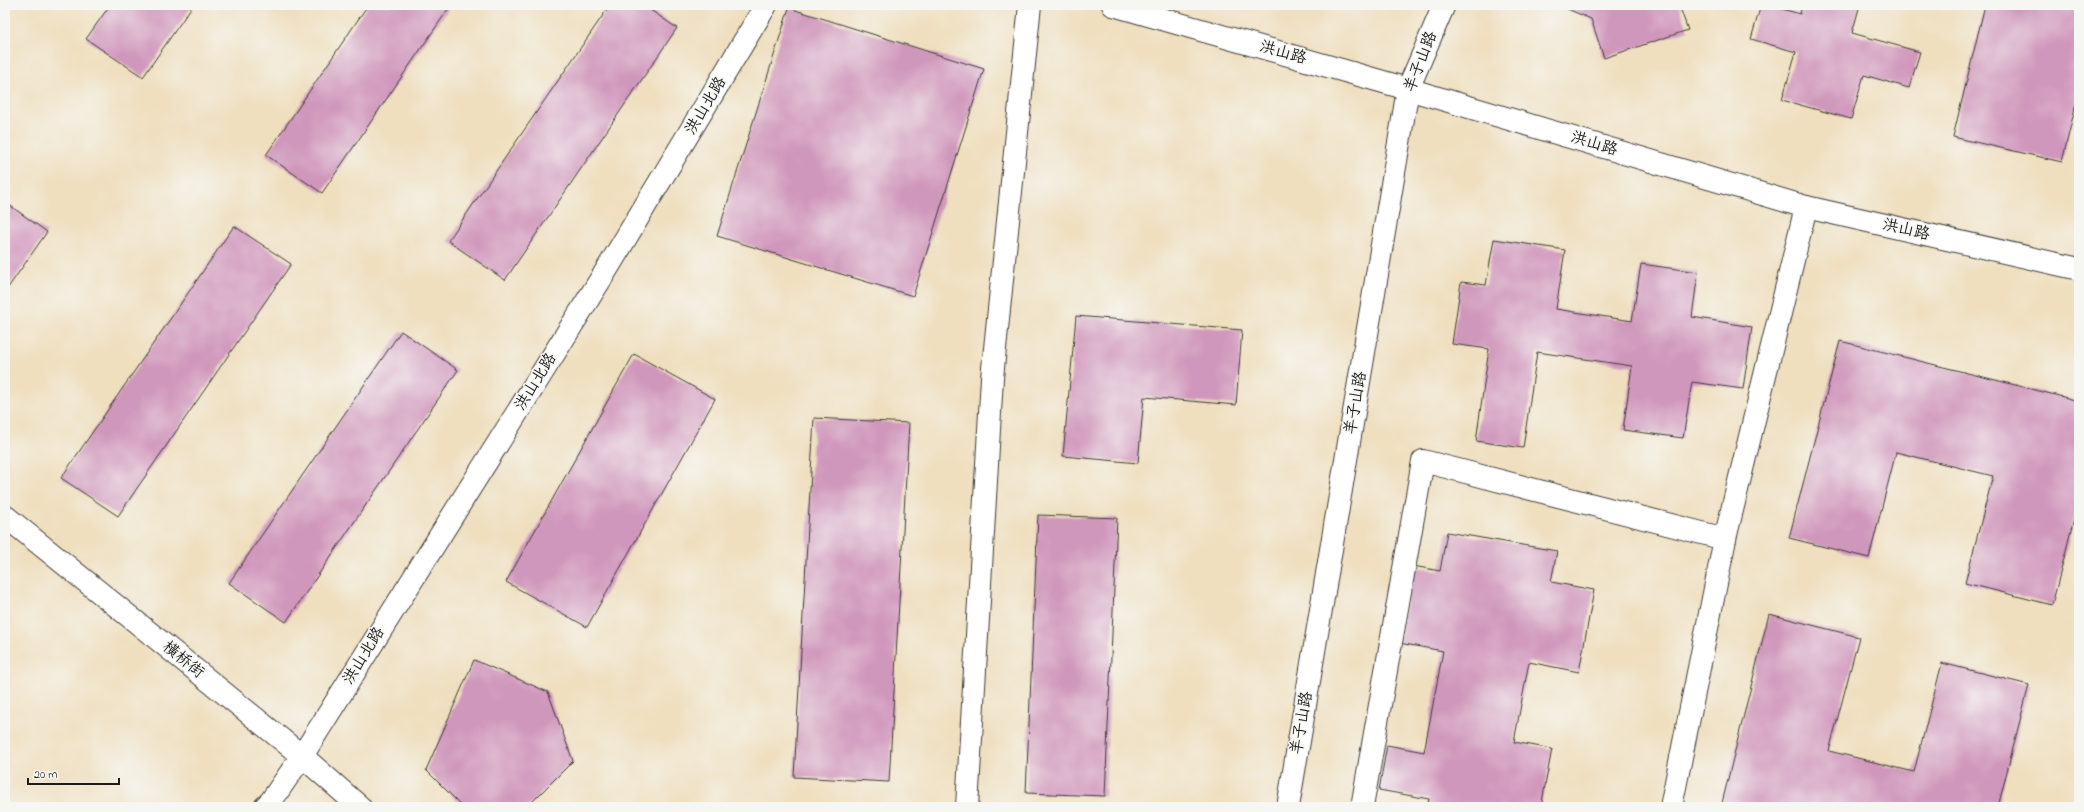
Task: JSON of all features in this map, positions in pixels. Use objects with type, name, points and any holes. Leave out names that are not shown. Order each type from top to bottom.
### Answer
[{"type":"street","name":"洪山北路","points":[[265,807],[302,756],[609,266],[766,5]]},
{"type":"street","points":[[967,807],[992,378],[1030,5]]},
{"type":"street","name":"洪山路","points":[[1113,5],[1408,89],[1806,207],[2079,269]]},
{"type":"street","name":"羊子山路","points":[[1288,807],[1408,89],[1444,5]]},
{"type":"street","points":[[1671,807],[1725,539],[1806,207]]},
{"type":"street","points":[[1362,807],[1423,460],[1725,539]]},
{"type":"street","name":"横桥街","points":[[5,516],[302,756],[360,807]]},
{"type":"building","points":[[110,5],[193,5],[143,77],[86,39]]},
{"type":"building","points":[[368,5],[451,5],[322,193],[266,155]]},
{"type":"building","points":[[610,5],[643,5],[677,28],[505,280],[448,241]]},
{"type":"building","points":[[1558,5],[1679,5],[1688,30],[1604,58],[1591,19]]},
{"type":"building","points":[[1761,5],[1768,5],[1800,14],[1802,5],[1860,5],[1852,33],[1920,52],[1909,88],[1864,75],[1851,119],[1782,100],[1796,52],[1751,39]]},
{"type":"building","points":[[1985,5],[2079,5],[2079,91],[2062,162],[1953,137]]},
{"type":"building","points":[[789,8],[984,69],[913,296],[717,236]]},
{"type":"building","points":[[5,202],[47,232],[5,292]]},
{"type":"building","points":[[234,226],[291,264],[118,516],[61,478]]},
{"type":"building","points":[[1494,239],[1565,250],[1556,309],[1632,321],[1641,264],[1698,272],[1692,317],[1752,327],[1743,389],[1692,382],[1683,438],[1623,430],[1632,366],[1537,352],[1523,448],[1476,441],[1489,349],[1452,344],[1461,282],[1486,285]]},
{"type":"building","points":[[1076,316],[1242,330],[1236,405],[1144,397],[1138,463],[1063,456]]},
{"type":"building","points":[[401,331],[458,370],[286,622],[229,583]]},
{"type":"building","points":[[1840,341],[2079,401],[2079,499],[2052,605],[1965,583],[1993,476],[1896,452],[1869,558],[1789,538]]},
{"type":"building","points":[[634,354],[715,399],[587,627],[506,582]]},
{"type":"building","points":[[814,418],[909,423],[889,782],[794,777]]},
{"type":"building","points":[[1038,515],[1117,518],[1105,796],[1026,793]]},
{"type":"building","points":[[1447,532],[1557,551],[1551,582],[1594,590],[1579,672],[1529,662],[1514,742],[1552,749],[1541,807],[1427,807],[1429,799],[1379,790],[1387,745],[1424,752],[1443,651],[1399,643],[1413,566],[1440,571]]},
{"type":"building","points":[[1769,614],[1859,637],[1829,751],[1914,772],[1942,663],[2029,685],[1998,807],[1721,807]]},
{"type":"building","points":[[474,660],[548,692],[573,761],[527,807],[463,807],[426,770]]},
{"type":"waterway","points":[[2076,807],[2079,795]]}]
